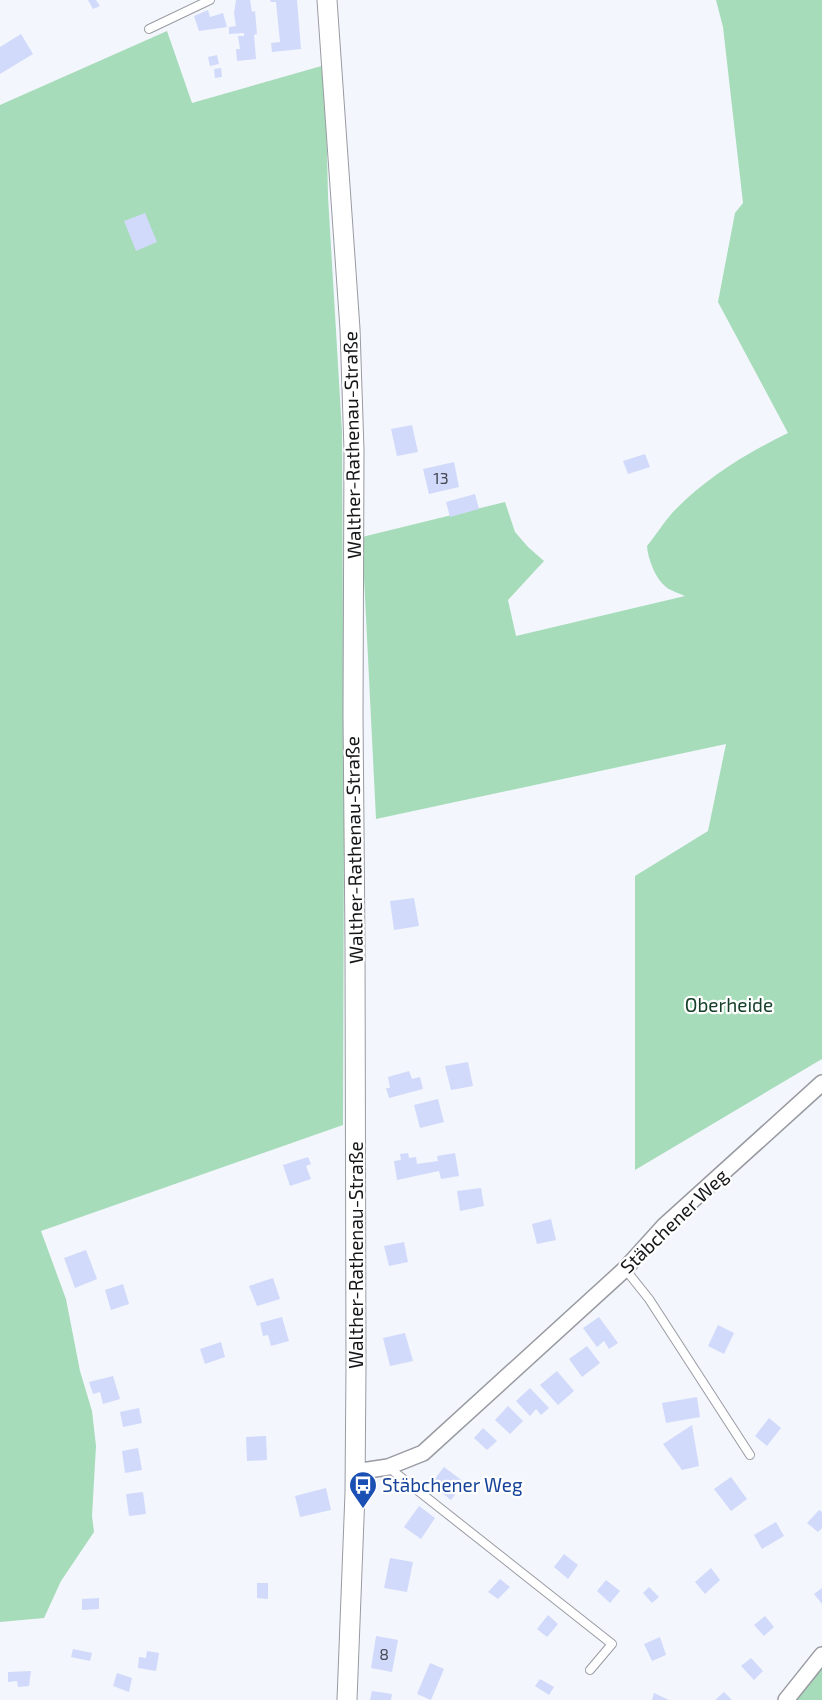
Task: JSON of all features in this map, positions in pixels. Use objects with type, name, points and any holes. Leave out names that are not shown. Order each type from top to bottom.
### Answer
[{"type":"street","name":"Walther-Rathenau-Straße","points":[[327,0],[350,329],[354,450],[352,715],[355,942],[355,1472],[347,1700]]},
{"type":"street","name":"Stäbchener Weg","points":[[355,1472],[388,1467],[423,1453],[625,1269],[664,1226],[822,1083]]},
{"type":"street","points":[[786,1700],[822,1655]]},
{"type":"lane","points":[[149,29],[210,0]]},
{"type":"lane","points":[[625,1269],[649,1299],[750,1455]]},
{"type":"lane","points":[[388,1467],[612,1644],[590,1670]]},
{"type":"green space","name":"Oberheide","points":[[716,0],[822,0],[822,1059],[635,1170],[635,876],[708,831],[726,744],[376,819],[362,537],[505,502],[515,532],[544,561],[508,600],[516,636],[685,596],[668,588],[655,574],[647,546],[673,512],[699,488],[741,458],[788,433],[718,302],[735,213],[743,203],[723,27]]},
{"type":"green space","points":[[167,31],[192,103],[325,65],[328,196],[342,432],[343,1125],[41,1231],[66,1299],[80,1371],[92,1411],[96,1446],[92,1516],[94,1532],[61,1581],[44,1618],[0,1622],[0,105]]},
{"type":"green space","points":[[822,1656],[822,1700],[796,1700]]},
{"type":"building","points":[[88,0],[96,0],[100,6],[93,9]]},
{"type":"building","points":[[236,0],[250,0],[252,12],[255,11],[257,34],[254,35],[256,59],[237,61],[236,49],[240,49],[238,36],[244,36],[244,33],[229,34],[229,27],[236,26],[234,13]]},
{"type":"building","points":[[270,0],[297,0],[301,49],[272,52],[271,43],[280,42],[276,2],[271,2]]},
{"type":"building","points":[[208,10],[210,17],[223,13],[227,27],[199,31],[194,16]]},
{"type":"building","points":[[21,34],[33,54],[0,74],[0,47]]},
{"type":"building","points":[[217,55],[219,64],[210,66],[208,57]]},
{"type":"building","points":[[221,68],[222,77],[215,78],[214,69]]},
{"type":"building","points":[[145,213],[157,242],[136,251],[124,221]]},
{"type":"building","points":[[412,425],[418,452],[397,456],[391,429]]},
{"type":"building","points":[[645,454],[650,467],[628,474],[623,461]]},
{"type":"building","points":[[454,462],[459,487],[429,494],[423,469]]},
{"type":"building","points":[[475,494],[479,509],[450,517],[446,502]]},
{"type":"building","points":[[414,898],[419,926],[394,930],[390,901]]},
{"type":"building","points":[[468,1062],[473,1086],[451,1090],[445,1066]]},
{"type":"building","points":[[409,1071],[412,1079],[420,1077],[423,1089],[389,1098],[386,1088],[390,1088],[388,1077]]},
{"type":"building","points":[[438,1099],[444,1122],[420,1128],[414,1105]]},
{"type":"building","points":[[408,1153],[409,1158],[416,1157],[417,1164],[438,1161],[437,1156],[455,1153],[459,1176],[441,1179],[439,1171],[397,1180],[394,1161],[401,1160],[400,1154]]},
{"type":"building","points":[[308,1157],[311,1164],[306,1166],[311,1179],[290,1186],[283,1165]]},
{"type":"building","points":[[481,1188],[484,1206],[460,1211],[457,1191]]},
{"type":"building","points":[[551,1219],[556,1240],[537,1244],[532,1224]]},
{"type":"building","points":[[404,1242],[408,1262],[389,1266],[384,1246]]},
{"type":"building","points":[[86,1250],[97,1279],[75,1288],[64,1258]]},
{"type":"building","points":[[273,1278],[280,1299],[257,1306],[249,1286]]},
{"type":"building","points":[[123,1284],[129,1304],[111,1310],[105,1290]]},
{"type":"building","points":[[282,1317],[289,1341],[271,1346],[268,1335],[263,1336],[260,1323]]},
{"type":"building","points":[[599,1317],[618,1343],[609,1349],[604,1341],[597,1347],[583,1328]]},
{"type":"building","points":[[718,1325],[734,1333],[724,1354],[708,1346]]},
{"type":"building","points":[[405,1333],[413,1361],[390,1366],[383,1338]]},
{"type":"building","points":[[221,1342],[225,1357],[205,1364],[200,1349]]},
{"type":"building","points":[[587,1346],[600,1363],[582,1377],[569,1359]]},
{"type":"building","points":[[557,1371],[574,1391],[558,1405],[540,1385]]},
{"type":"building","points":[[113,1376],[120,1399],[103,1404],[100,1392],[93,1394],[89,1382]]},
{"type":"building","points":[[530,1388],[549,1408],[541,1415],[536,1409],[530,1416],[516,1401]]},
{"type":"building","points":[[697,1397],[700,1417],[666,1423],[662,1403]]},
{"type":"building","points":[[508,1406],[523,1421],[510,1434],[495,1420]]},
{"type":"building","points":[[139,1408],[142,1423],[123,1427],[120,1412]]},
{"type":"building","points":[[769,1418],[781,1428],[767,1446],[755,1436]]},
{"type":"building","points":[[692,1425],[699,1466],[682,1470],[663,1444]]},
{"type":"building","points":[[483,1428],[497,1441],[487,1450],[474,1438]]},
{"type":"building","points":[[266,1436],[267,1460],[247,1461],[246,1437]]},
{"type":"building","points":[[138,1448],[142,1470],[125,1473],[122,1451]]},
{"type":"building","points":[[444,1467],[464,1482],[451,1500],[431,1484]]},
{"type":"building","points":[[731,1477],[747,1499],[731,1511],[714,1489]]},
{"type":"building","points":[[326,1488],[331,1510],[300,1517],[295,1496]]},
{"type":"building","points":[[143,1492],[146,1514],[129,1516],[126,1494]]},
{"type":"building","points":[[419,1506],[435,1518],[421,1539],[404,1527]]},
{"type":"building","points":[[819,1510],[822,1512],[822,1528],[818,1532],[807,1523]]},
{"type":"building","points":[[776,1522],[784,1536],[762,1549],[754,1535]]},
{"type":"building","points":[[564,1554],[578,1565],[568,1579],[554,1567]]},
{"type":"building","points":[[390,1558],[413,1562],[407,1592],[384,1588]]},
{"type":"building","points":[[711,1568],[720,1580],[705,1594],[695,1582]]},
{"type":"building","points":[[500,1579],[510,1587],[498,1599],[488,1592]]},
{"type":"building","points":[[606,1580],[620,1591],[610,1603],[597,1591]]},
{"type":"building","points":[[257,1583],[268,1583],[268,1599],[257,1598]]},
{"type":"building","points":[[649,1587],[659,1597],[652,1603],[643,1593]]},
{"type":"building","points":[[822,1588],[822,1604],[814,1594]]},
{"type":"building","points":[[99,1598],[99,1609],[82,1610],[82,1599]]},
{"type":"building","points":[[548,1615],[558,1624],[547,1637],[537,1629]]},
{"type":"building","points":[[765,1616],[774,1627],[764,1636],[754,1625]]},
{"type":"building","points":[[376,1636],[398,1640],[392,1672],[371,1668]]},
{"type":"building","points":[[660,1637],[666,1655],[652,1661],[644,1644]]},
{"type":"building","points":[[73,1649],[92,1653],[90,1661],[71,1657]]},
{"type":"building","points":[[147,1651],[159,1653],[156,1671],[138,1668],[139,1657],[146,1658]]},
{"type":"building","points":[[751,1658],[763,1671],[754,1680],[741,1666]]},
{"type":"building","points":[[430,1663],[444,1669],[431,1700],[417,1694]]},
{"type":"building","points":[[31,1671],[29,1686],[18,1687],[17,1681],[8,1682],[8,1672]]},
{"type":"building","points":[[117,1673],[132,1678],[129,1692],[113,1686]]},
{"type":"building","points":[[540,1679],[554,1687],[549,1695],[535,1686]]},
{"type":"building","points":[[372,1691],[392,1694],[391,1700],[370,1700]]},
{"type":"building","points":[[724,1692],[732,1700],[715,1700]]},
{"type":"building","points":[[654,1693],[669,1700],[652,1700]]},
{"type":"place","name":"Stäbchener Weg","points":[[363,1509]]}]
